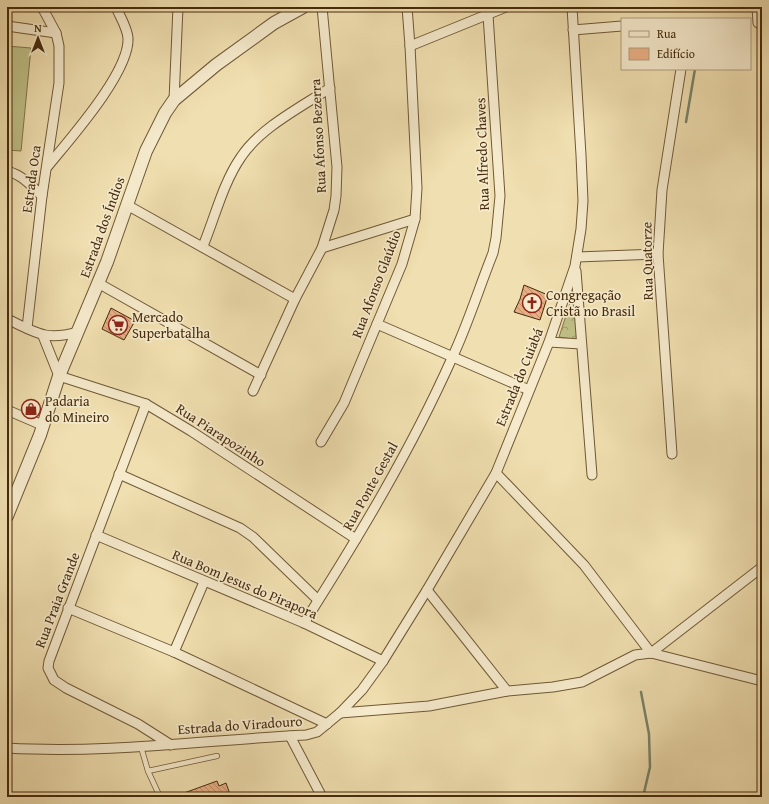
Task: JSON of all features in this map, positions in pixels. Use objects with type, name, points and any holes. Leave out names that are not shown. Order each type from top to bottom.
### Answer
[{"type":"street","name":"Estrada Oca","points":[[27,328],[42,196],[48,167],[59,83],[60,58],[56,33],[42,7]]},
{"type":"street","points":[[48,167],[92,111],[125,56],[127,34],[116,7]]},
{"type":"street","points":[[174,100],[178,7]]},
{"type":"street","name":"Estrada dos Índios","points":[[7,516],[40,435],[59,376],[98,283],[146,152],[156,130],[174,100],[192,84],[240,47],[274,24],[304,7]]},
{"type":"street","name":"Rua Afonso Bezerra","points":[[253,391],[296,299],[322,248],[336,196],[337,166],[322,7]]},
{"type":"street","name":"Rua Afonso Glaúdio","points":[[321,442],[344,403],[402,264],[415,219],[417,188],[410,46],[406,7]]},
{"type":"street","points":[[410,46],[506,7]]},
{"type":"street","name":"Estrada do Cuiabá","points":[[340,713],[362,690],[383,661],[496,473],[550,342],[576,261],[583,201],[572,7]]},
{"type":"street","points":[[756,7],[757,23]]},
{"type":"street","name":"Rua Alfredo Chaves","points":[[453,357],[493,253],[498,217],[500,196],[488,15]]},
{"type":"street","points":[[7,26],[56,33]]},
{"type":"street","points":[[573,30],[621,26]]},
{"type":"street","name":"Rua Quatorze","points":[[672,454],[658,254],[662,190],[681,70]]},
{"type":"street","points":[[203,246],[233,169],[241,156],[268,130],[330,88]]},
{"type":"street","points":[[7,171],[16,174],[28,182],[42,196]]},
{"type":"street","points":[[127,205],[296,299]]},
{"type":"street","points":[[322,248],[415,219]]},
{"type":"street","points":[[592,475],[581,344],[576,261],[658,254]]},
{"type":"street","points":[[98,283],[261,375]]},
{"type":"street","points":[[7,319],[43,336],[56,337],[78,332]]},
{"type":"street","points":[[377,324],[529,390]]},
{"type":"street","points":[[43,336],[59,376]]},
{"type":"street","points":[[550,342],[581,344]]},
{"type":"street","name":"Rua Ponte Gestal","points":[[304,623],[356,539],[414,436],[453,357]]},
{"type":"street","name":"Rua Piarapozinho","points":[[59,376],[146,404],[356,539]]},
{"type":"street","name":"Rua Praia Grande","points":[[146,404],[68,608],[49,661],[48,668],[54,680],[66,688],[138,724],[171,745]]},
{"type":"street","points":[[7,410],[42,425]]},
{"type":"street","points":[[496,473],[584,565],[651,653]]},
{"type":"street","points":[[119,474],[240,528],[253,537],[318,600]]},
{"type":"street","name":"Rua Bom Jesus do Pirapora","points":[[96,535],[204,582],[304,623],[383,661]]},
{"type":"street","points":[[651,653],[762,567]]},
{"type":"street","points":[[174,652],[204,582]]},
{"type":"street","points":[[427,590],[507,691]]},
{"type":"street","points":[[68,608],[174,652],[327,724]]},
{"type":"street","points":[[340,713],[429,706],[507,691],[553,687],[582,682],[635,655],[651,653],[762,681]]},
{"type":"street","name":"Estrada do Viradouro","points":[[7,748],[64,750],[141,747],[306,735],[317,732],[340,713]]},
{"type":"street","points":[[290,736],[322,797]]},
{"type":"lane","points":[[141,747],[148,771],[160,797]]},
{"type":"lane","points":[[148,771],[217,756]]},
{"type":"green space","points":[[7,46],[31,48],[21,151],[7,150]]},
{"type":"green space","points":[[575,288],[579,340],[559,337]]},
{"type":"building","name":"Congregação Cristã no Brasil","points":[[524,285],[548,295],[540,320],[514,312]]},
{"type":"building","name":"Mercado Superbatalha","points":[[111,308],[135,321],[124,340],[102,329]]},
{"type":"building","points":[[217,781],[219,786],[226,783],[231,797],[173,797]]},
{"type":"waterway","points":[[686,122],[695,70]]},
{"type":"waterway","points":[[641,692],[649,734],[650,767],[643,797]]},
{"type":"place","name":"Congregação Cristã no Brasil","points":[[532,303]]},
{"type":"place","name":"Mercado Superbatalha","points":[[118,325]]},
{"type":"place","name":"Padaria do Mineiro","points":[[31,409]]}]
